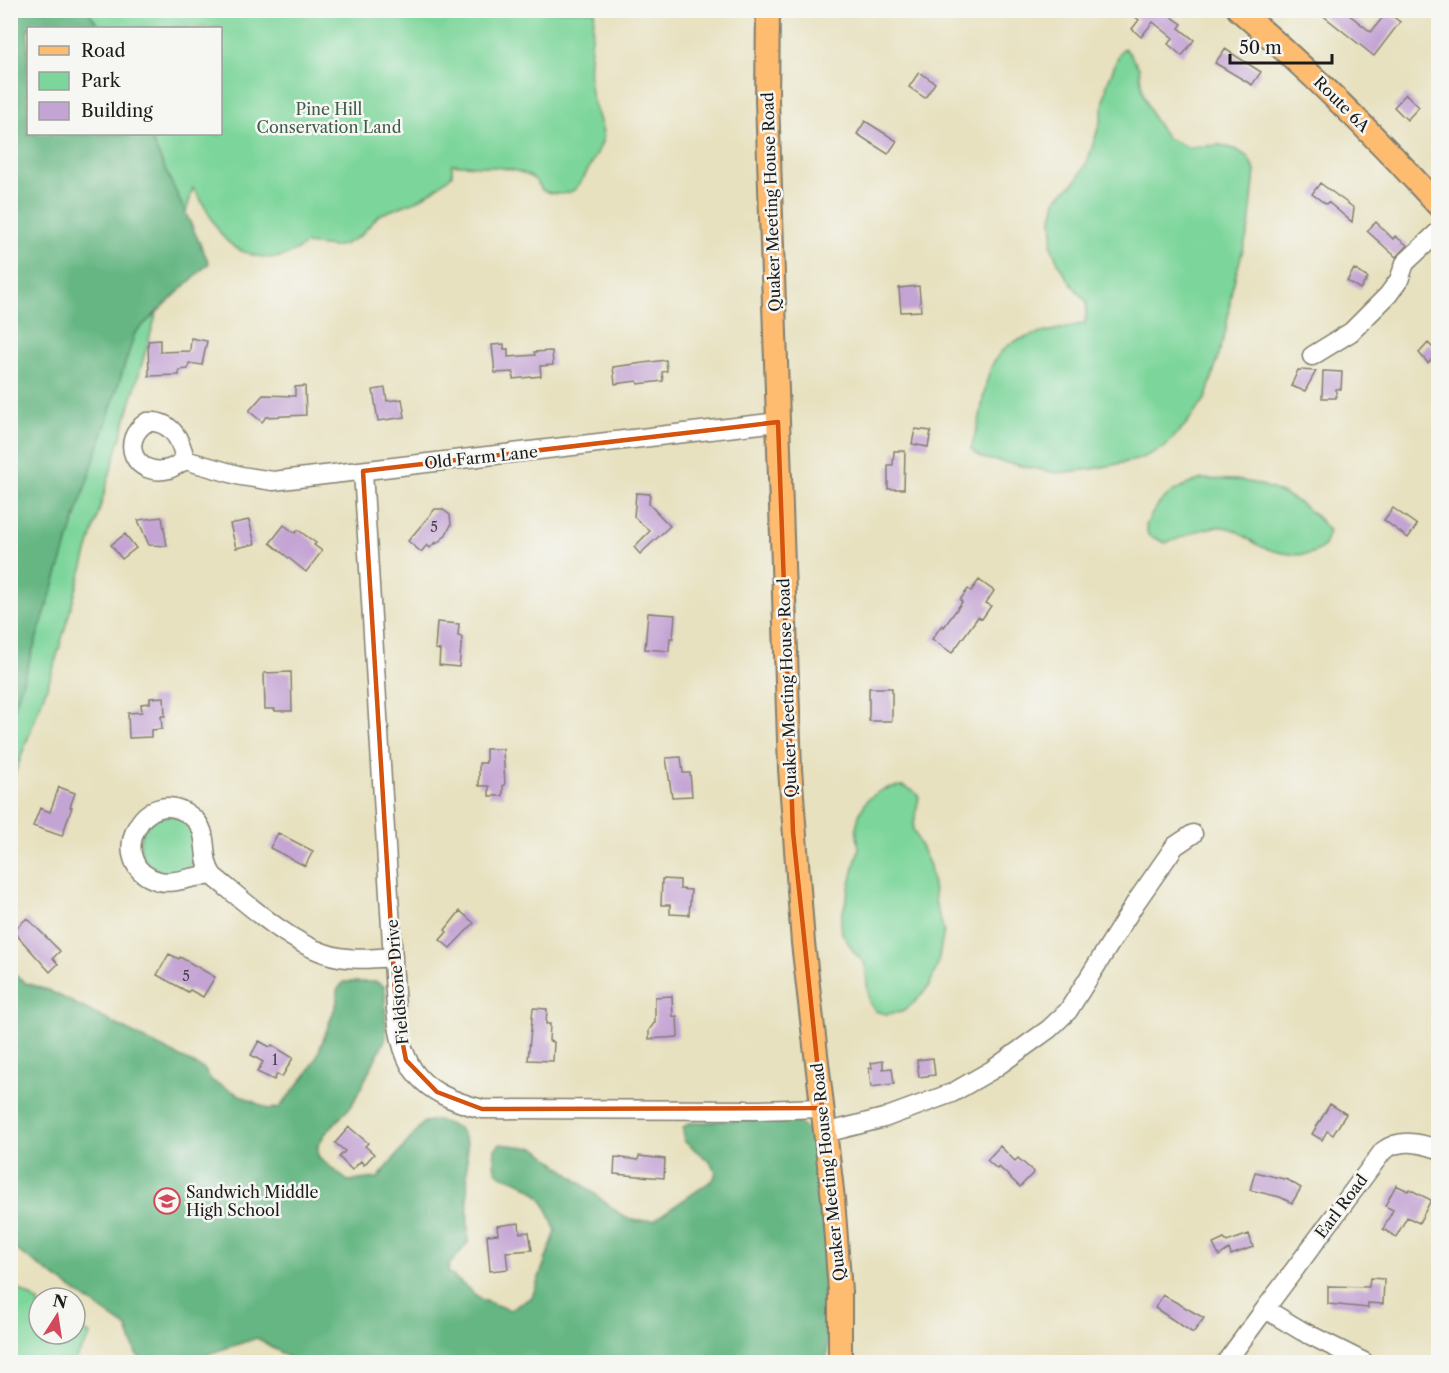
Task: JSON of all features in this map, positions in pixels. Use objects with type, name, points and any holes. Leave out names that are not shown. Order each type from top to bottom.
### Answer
[{"type":"main road","name":"Quaker Meeting House Road","points":[[768,10],[767,100],[786,698],[793,832],[803,943],[838,1253],[840,1362]]},
{"type":"main road","name":"Route 6A","points":[[1250,14],[1342,104],[1438,205]]},
{"type":"street","points":[[1312,356],[1351,332],[1388,295],[1399,280],[1405,263],[1438,232]]},
{"type":"street","name":"Old Farm Lane","points":[[185,460],[273,482],[778,422]]},
{"type":"street","name":"Fieldstone Drive","points":[[363,471],[393,957],[399,1039],[406,1060],[420,1079],[437,1092],[458,1103],[482,1109],[759,1110],[822,1108]]},
{"type":"street","points":[[213,876],[204,875],[161,882],[146,875],[137,866],[131,846],[139,823],[149,813],[166,808],[184,811],[194,818],[202,831],[205,839],[205,859],[213,876],[293,937],[325,954],[352,959],[393,957]]},
{"type":"street","points":[[825,1133],[884,1118],[952,1093],[992,1070],[1049,1029],[1068,1011],[1136,902],[1175,846],[1193,834]]},
{"type":"street","name":"Earl Road","points":[[1226,1362],[1383,1151],[1392,1144],[1406,1143],[1438,1149]]},
{"type":"street","points":[[1265,1309],[1302,1331],[1364,1362]]},
{"type":"highlighted area","points":[[778,422],[793,832],[822,1108],[482,1109],[437,1092],[406,1060],[396,1009],[363,471]]},
{"type":"green space","points":[[11,10],[88,11],[99,27],[27,27],[27,135],[149,135],[209,263],[135,333],[11,718]]},
{"type":"green space","name":"Pine Hill Conservation Land","points":[[11,11],[595,11],[590,52],[590,84],[603,138],[586,174],[577,187],[570,192],[559,194],[543,191],[535,180],[517,171],[452,164],[452,175],[434,190],[418,200],[379,215],[360,236],[345,244],[334,247],[306,244],[286,255],[269,258],[247,253],[227,241],[219,232],[193,188],[52,673],[11,784]]},
{"type":"green space","points":[[1124,48],[1139,68],[1143,93],[1153,118],[1167,138],[1187,147],[1221,145],[1237,150],[1248,157],[1255,171],[1249,228],[1232,289],[1226,330],[1206,398],[1164,448],[1137,460],[1093,469],[1057,473],[982,458],[971,449],[987,379],[995,359],[1010,344],[1021,339],[1085,323],[1087,302],[1060,267],[1051,246],[1052,218],[1057,198],[1076,181],[1088,160],[1101,119],[1107,84],[1120,52]]},
{"type":"green space","points":[[1202,479],[1238,480],[1268,487],[1291,498],[1312,513],[1329,531],[1324,546],[1315,552],[1306,554],[1282,553],[1258,545],[1236,531],[1224,527],[1202,530],[1165,543],[1148,535],[1146,525],[1156,507],[1182,486]]},
{"type":"green space","points":[[903,786],[914,791],[919,797],[913,829],[930,866],[936,906],[944,931],[937,967],[929,986],[902,1012],[886,1014],[875,1011],[869,1002],[865,964],[842,933],[841,920],[859,848],[856,827],[860,812],[868,799],[880,791]]},
{"type":"green space","points":[[169,816],[180,818],[193,829],[198,845],[196,856],[185,869],[169,874],[158,872],[145,861],[140,845],[142,834],[153,821]]},
{"type":"green space","points":[[10,971],[26,983],[50,991],[204,1069],[212,1081],[268,1109],[279,1108],[307,1074],[316,1059],[337,1002],[337,990],[344,982],[377,982],[385,987],[386,1038],[352,1105],[318,1145],[318,1157],[348,1181],[378,1178],[424,1122],[437,1120],[459,1128],[467,1143],[468,1243],[449,1265],[448,1272],[482,1300],[510,1310],[532,1297],[556,1231],[540,1197],[521,1183],[502,1176],[496,1171],[495,1149],[500,1144],[536,1148],[624,1217],[638,1221],[654,1220],[714,1179],[716,1171],[710,1162],[684,1141],[683,1128],[689,1123],[779,1118],[795,1121],[817,1136],[827,1278],[827,1362],[296,1362],[257,1338],[196,1358],[170,1362],[142,1360],[136,1354],[127,1328],[87,1300],[87,1286],[68,1286],[11,1246]]},
{"type":"green space","points":[[10,1284],[27,1295],[27,1346],[84,1346],[73,1362],[11,1362]]},
{"type":"building","points":[[1126,10],[1162,10],[1182,24],[1179,28],[1194,40],[1182,56],[1168,44],[1173,38],[1153,22],[1141,37],[1132,29],[1139,20]]},
{"type":"building","points":[[1316,10],[1343,10],[1371,32],[1387,12],[1400,22],[1374,56]]},
{"type":"building","points":[[1225,49],[1261,72],[1252,85],[1215,63]]},
{"type":"building","points":[[919,72],[935,83],[925,98],[909,87]]},
{"type":"building","points":[[1406,94],[1419,107],[1407,120],[1394,107]]},
{"type":"building","points":[[865,121],[897,141],[888,154],[857,134]]},
{"type":"building","points":[[1320,183],[1354,208],[1352,222],[1328,202],[1326,204],[1312,194]]},
{"type":"building","points":[[1376,222],[1393,239],[1395,236],[1407,245],[1396,257],[1367,231]]},
{"type":"building","points":[[1354,269],[1368,278],[1360,289],[1347,281]]},
{"type":"building","points":[[919,286],[921,311],[901,312],[899,288]]},
{"type":"building","points":[[191,338],[207,341],[202,365],[189,363],[188,369],[179,370],[179,375],[149,376],[148,341],[160,340],[160,352],[190,351]]},
{"type":"building","points":[[1428,343],[1438,353],[1428,363],[1419,353]]},
{"type":"building","points":[[504,344],[504,349],[508,349],[508,357],[552,351],[553,365],[540,366],[541,376],[513,379],[513,372],[495,373],[492,345]]},
{"type":"building","points":[[666,360],[667,371],[662,372],[663,381],[615,384],[613,367]]},
{"type":"building","points":[[1298,370],[1316,371],[1305,391],[1291,386]]},
{"type":"building","points":[[1323,371],[1342,372],[1341,389],[1336,389],[1336,398],[1322,398]]},
{"type":"building","points":[[305,386],[306,415],[266,417],[262,422],[249,411],[263,395],[295,396],[295,387]]},
{"type":"building","points":[[385,388],[387,401],[402,399],[405,417],[378,421],[373,390]]},
{"type":"building","points":[[915,429],[931,431],[928,447],[912,444]]},
{"type":"building","points":[[894,451],[905,451],[904,489],[888,489],[888,465],[893,465]]},
{"type":"building","points":[[636,493],[650,494],[649,504],[670,526],[640,554],[634,547],[650,531],[634,517]]},
{"type":"building","points":[[1393,508],[1417,525],[1408,538],[1384,520]]},
{"type":"building","points":[[435,509],[442,509],[450,515],[451,525],[445,536],[430,548],[427,545],[421,552],[408,541]]},
{"type":"building","points":[[162,517],[167,546],[149,545],[138,520]]},
{"type":"building","points":[[249,520],[255,544],[236,548],[230,524]]},
{"type":"building","points":[[284,525],[295,533],[298,530],[316,543],[314,545],[322,551],[306,572],[270,543]]},
{"type":"building","points":[[125,534],[136,548],[122,559],[111,545]]},
{"type":"building","points":[[979,580],[994,591],[986,603],[991,606],[982,619],[978,617],[952,653],[932,639],[962,602],[960,600],[968,589],[971,591]]},
{"type":"building","points":[[648,613],[675,615],[673,638],[670,638],[669,651],[645,649]]},
{"type":"building","points":[[437,622],[459,624],[458,636],[462,637],[459,667],[439,665],[440,650],[435,649]]},
{"type":"building","points":[[291,672],[292,711],[265,709],[264,673]]},
{"type":"building","points":[[869,688],[892,688],[892,721],[869,721]]},
{"type":"building","points":[[164,697],[165,716],[161,716],[162,729],[151,730],[151,737],[129,738],[128,713],[142,712],[141,704],[150,703],[150,698]]},
{"type":"building","points":[[486,749],[503,749],[505,785],[503,785],[503,796],[489,796],[489,786],[479,786],[479,763],[486,763]]},
{"type":"building","points":[[681,757],[683,773],[690,773],[692,796],[672,797],[666,758]]},
{"type":"building","points":[[59,787],[75,793],[62,836],[33,826],[40,808],[50,812]]},
{"type":"building","points":[[278,833],[313,851],[305,866],[270,848]]},
{"type":"building","points":[[662,879],[680,880],[680,889],[691,890],[689,915],[670,914],[670,905],[661,905]]},
{"type":"building","points":[[460,911],[474,923],[450,948],[440,940]]},
{"type":"building","points":[[27,918],[60,951],[53,958],[58,964],[50,972],[13,931]]},
{"type":"building","points":[[169,954],[179,959],[180,957],[215,977],[203,997],[190,990],[188,992],[157,975]]},
{"type":"building","points":[[672,996],[673,1017],[677,1016],[678,1037],[649,1039],[649,1030],[655,1022],[655,997]]},
{"type":"building","points":[[533,1008],[547,1009],[546,1024],[550,1024],[549,1041],[554,1042],[553,1061],[528,1060]]},
{"type":"building","points":[[259,1041],[270,1047],[272,1045],[293,1058],[282,1077],[277,1074],[274,1080],[257,1072],[263,1062],[251,1055]]},
{"type":"building","points":[[933,1058],[935,1075],[919,1077],[917,1060]]},
{"type":"building","points":[[883,1061],[883,1069],[892,1068],[894,1084],[871,1087],[869,1068],[872,1068],[871,1063]]},
{"type":"building","points":[[1330,1104],[1346,1114],[1333,1135],[1327,1131],[1322,1140],[1312,1134]]},
{"type":"building","points":[[349,1127],[368,1143],[365,1146],[374,1154],[364,1165],[361,1161],[352,1170],[339,1157],[345,1151],[335,1143]]},
{"type":"building","points":[[1000,1146],[1015,1161],[1018,1158],[1034,1172],[1020,1187],[999,1167],[997,1169],[987,1160]]},
{"type":"building","points":[[639,1156],[665,1159],[664,1178],[614,1174],[615,1157],[638,1160]]},
{"type":"building","points":[[1255,1172],[1288,1180],[1301,1188],[1292,1203],[1280,1197],[1250,1190]]},
{"type":"building","points":[[1396,1185],[1431,1200],[1419,1223],[1407,1217],[1396,1237],[1383,1229],[1393,1210],[1385,1206]]},
{"type":"building","points":[[519,1223],[520,1233],[529,1232],[532,1250],[506,1252],[508,1269],[490,1271],[487,1235],[498,1234],[497,1226]]},
{"type":"building","points":[[1249,1234],[1253,1247],[1231,1255],[1229,1249],[1219,1256],[1213,1244],[1224,1239],[1227,1242]]},
{"type":"building","points":[[1370,1278],[1384,1279],[1383,1304],[1368,1303],[1368,1308],[1328,1304],[1328,1286],[1369,1287]]},
{"type":"building","points":[[1163,1295],[1204,1318],[1193,1333],[1155,1308]]},
{"type":"place","name":"Sandwich Middle High School","points":[[167,1201]]}]
